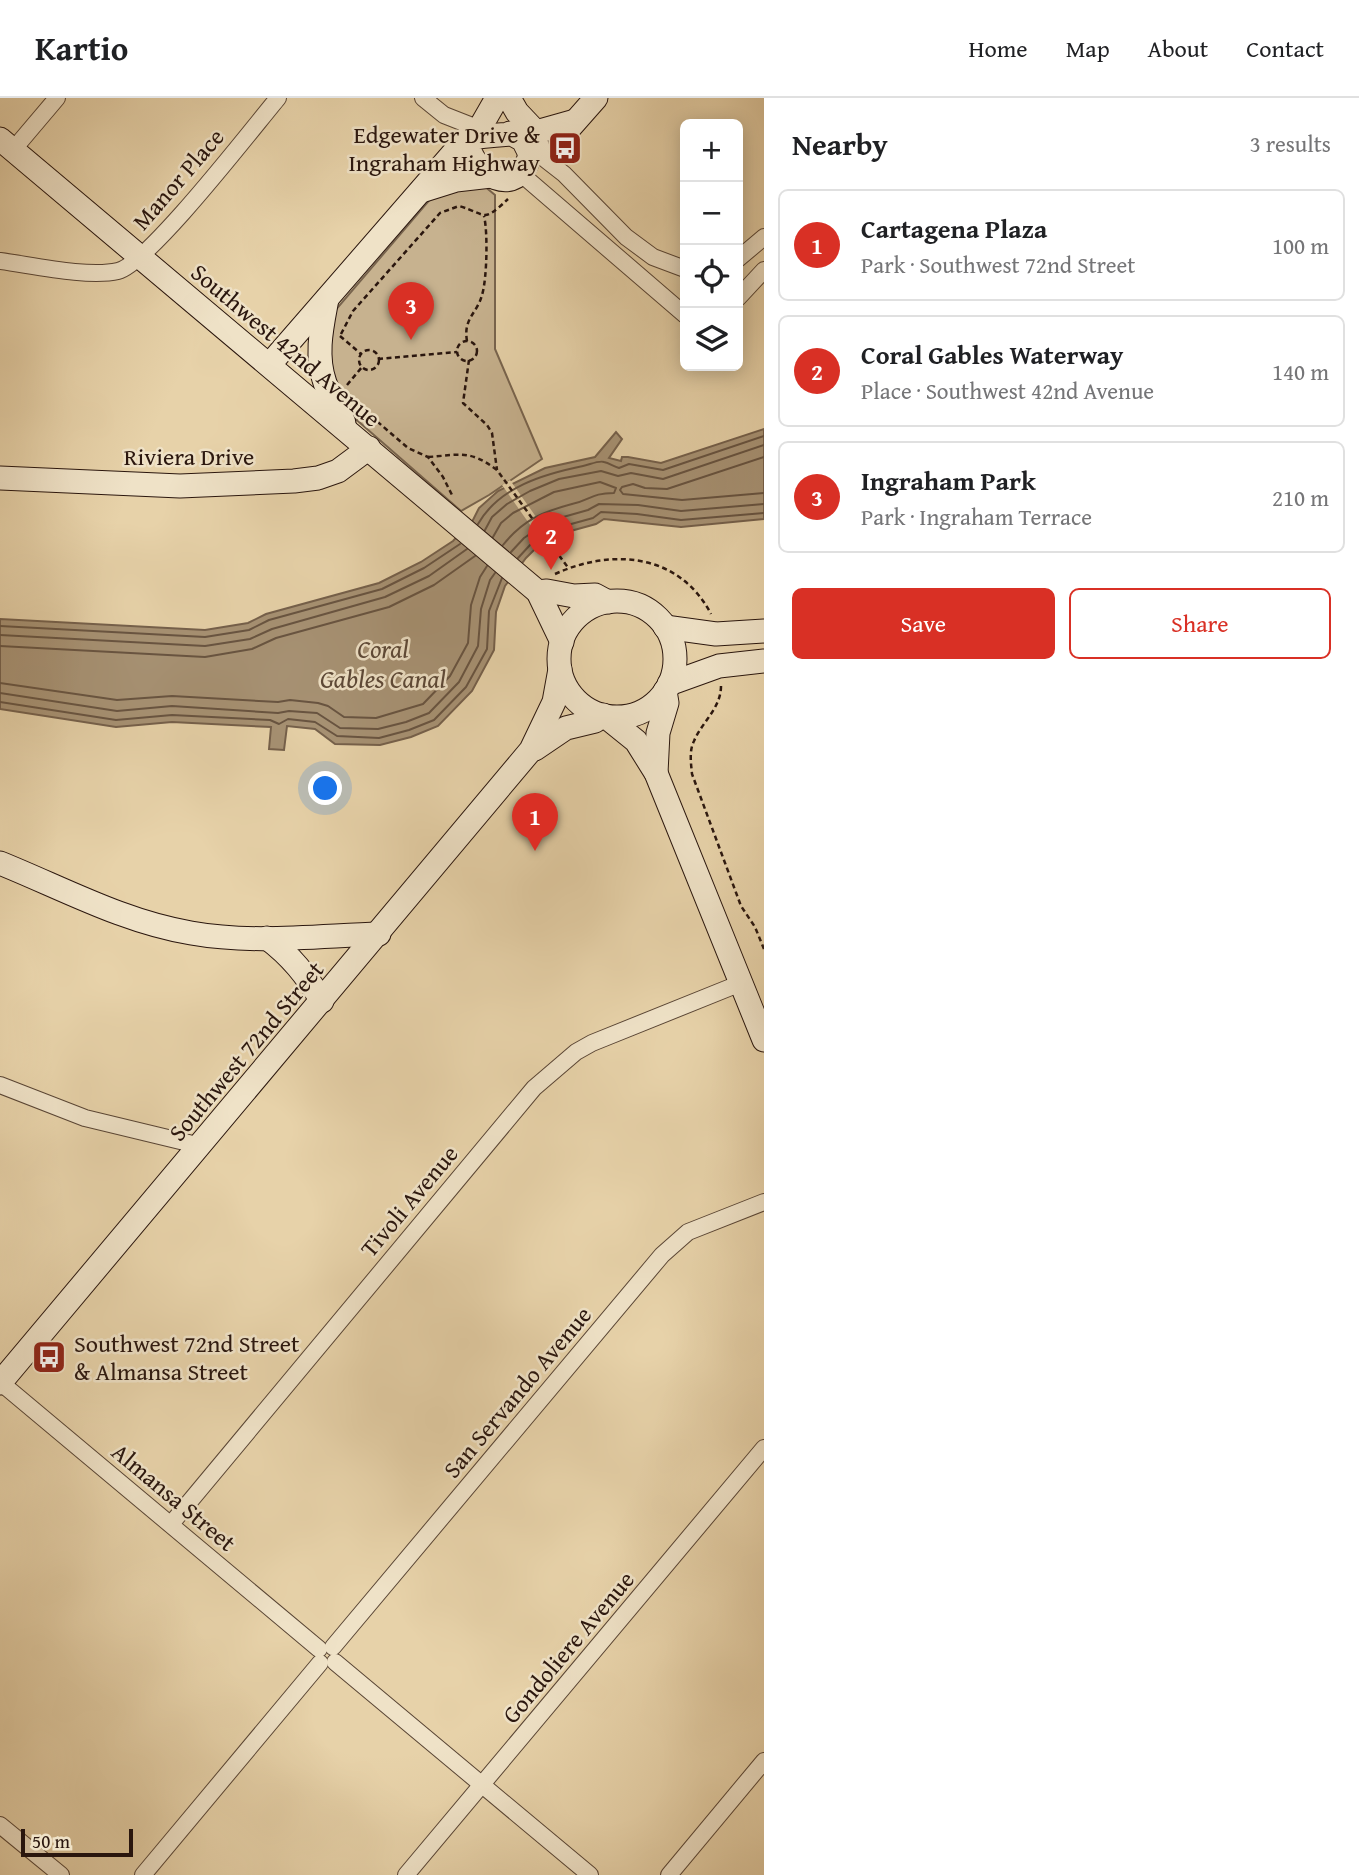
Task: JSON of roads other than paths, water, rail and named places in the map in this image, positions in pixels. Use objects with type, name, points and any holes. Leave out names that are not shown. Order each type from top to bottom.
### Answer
[{"type":"main road","points":[[270,365],[469,133],[487,98]]},
{"type":"main road","points":[[469,133],[477,133],[498,98]]},
{"type":"main road","points":[[509,98],[534,155]]},
{"type":"main road","points":[[421,191],[456,180],[491,176],[505,180],[575,121],[596,98]]},
{"type":"main road","points":[[469,133],[510,133],[527,145],[530,154],[534,155]]},
{"type":"main road","points":[[469,133],[471,157],[491,176]]},
{"type":"main road","name":"Southwest 42nd Avenue","points":[[7,144],[369,448],[456,513],[538,583],[562,642]]},
{"type":"main road","points":[[327,299],[321,332],[320,364],[327,388],[347,429]]},
{"type":"main road","name":"Riviera Drive","points":[[0,478],[180,486],[294,481],[318,478],[338,471],[369,448]]},
{"type":"main road","points":[[538,583],[547,591],[574,596],[595,595],[608,602]]},
{"type":"main road","points":[[656,773],[658,733],[667,703],[667,688],[675,656],[673,645],[665,627],[654,614],[643,608],[632,603],[608,602],[597,605],[576,618],[562,642],[560,669],[566,687],[577,701],[604,716],[636,741],[656,773],[764,1040]]},
{"type":"main road","points":[[665,627],[716,634],[764,631]]},
{"type":"main road","points":[[604,716],[619,717],[637,713],[657,701],[667,688],[719,666],[764,661]]},
{"type":"main road","name":"Southwest 72nd Street","points":[[0,1382],[531,750],[554,702],[560,669]]},
{"type":"main road","name":"Southwest 72nd Street","points":[[531,750],[539,748],[574,724],[604,716]]},
{"type":"main road","points":[[0,863],[150,924],[211,936],[267,938],[379,934]]},
{"type":"main road","points":[[267,938],[294,960],[322,1001]]},
{"type":"street","points":[[7,144],[57,98]]},
{"type":"street","name":"Manor Place","points":[[140,257],[157,241],[278,98]]},
{"type":"street","points":[[423,98],[469,133]]},
{"type":"street","points":[[534,155],[564,174],[639,248],[680,267]]},
{"type":"street","points":[[534,155],[680,310]]},
{"type":"street","points":[[743,255],[764,237]]},
{"type":"street","points":[[0,261],[74,271],[106,272],[122,270],[140,257]]},
{"type":"street","points":[[743,293],[764,270]]},
{"type":"street","name":"Tivoli Avenue","points":[[171,1524],[534,1088],[576,1052],[592,1043],[741,983]]},
{"type":"street","points":[[0,1085],[85,1118],[201,1146]]},
{"type":"street","name":"San Servando Avenue","points":[[143,1875],[662,1255],[688,1232],[764,1202]]},
{"type":"street","name":"Almansa Street","points":[[0,1382],[590,1875]]},
{"type":"street","name":"Gondoliere Avenue","points":[[406,1875],[764,1448]]},
{"type":"street","points":[[669,1875],[764,1761]]},
{"type":"street","points":[[0,1825],[61,1875]]},
{"type":"water","name":"Coral Gables Canal","points":[[764,429],[764,519],[681,527],[604,519],[596,524],[556,535],[526,558],[505,586],[496,612],[494,650],[472,691],[438,726],[411,737],[380,745],[335,744],[315,729],[287,726],[284,750],[269,749],[271,727],[172,722],[116,727],[0,709],[0,619],[205,630],[248,623],[266,614],[379,583],[421,562],[453,541],[473,520],[479,508],[498,491],[545,468],[595,457],[616,432],[622,439],[609,458],[621,461],[622,457],[628,457],[661,463]]},
{"type":"place","name":"Edgewater Drive & Ingraham Highway","points":[[565,148]]},
{"type":"place","name":"Ingraham Park","points":[[411,340]]},
{"type":"place","name":"Coral Gables Waterway","points":[[551,570]]},
{"type":"place","name":"Cartagena Plaza","points":[[535,851]]},
{"type":"place","name":"Southwest 72nd Street & Almansa Street","points":[[49,1357]]}]
